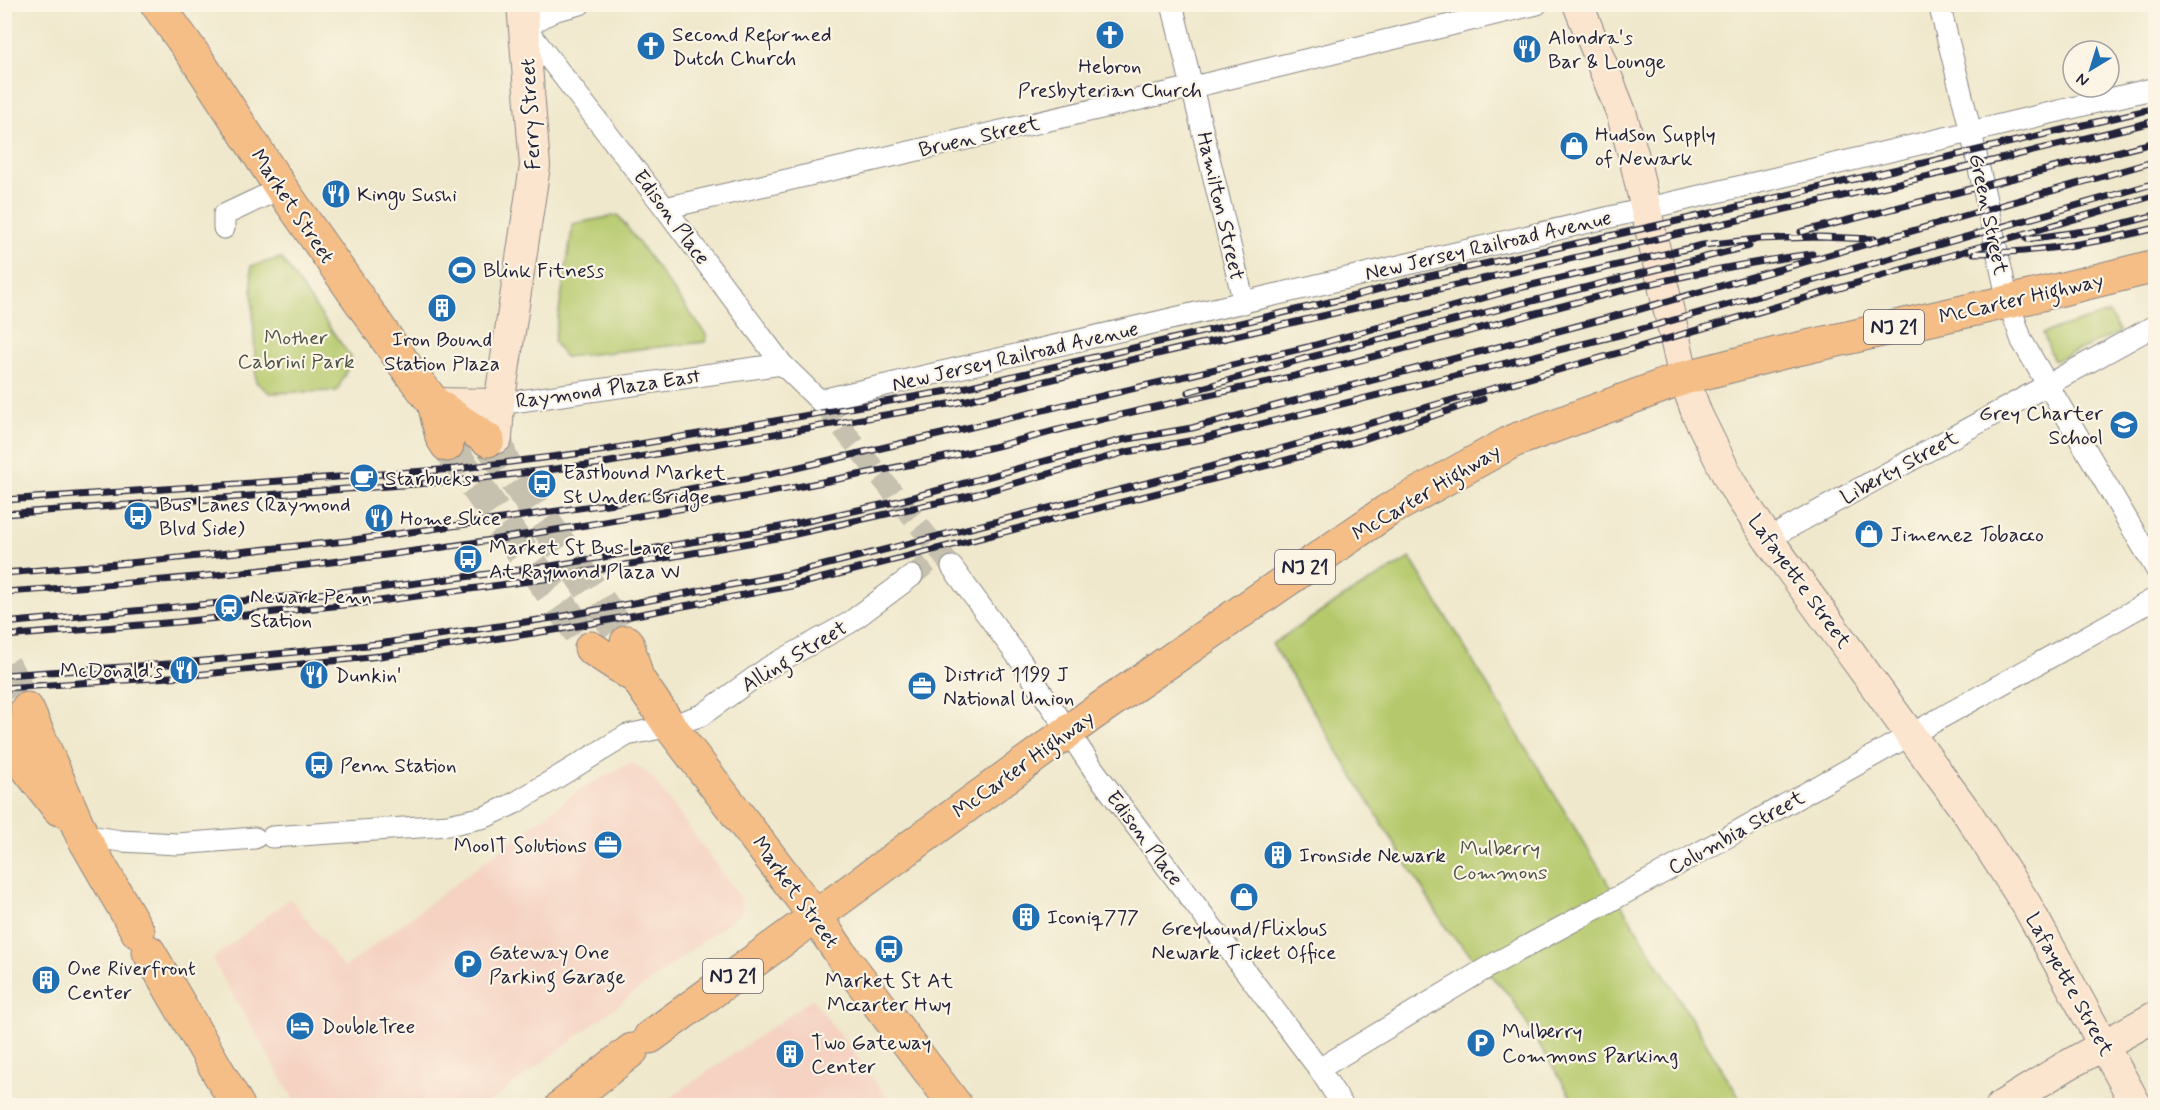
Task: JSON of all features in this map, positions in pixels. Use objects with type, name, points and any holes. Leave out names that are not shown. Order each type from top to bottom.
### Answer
[{"type":"main road","name":"Market Street","points":[[157,4],[198,61],[281,188],[385,339],[434,403],[492,439]]},
{"type":"main road","name":"McCarter Highway","points":[[562,1106],[641,1043],[1068,731],[1397,506],[1513,441],[1684,378],[1792,350],[2156,266]]},
{"type":"main road","name":"Market Street","points":[[434,403],[442,437],[447,445]]},
{"type":"main road","name":"Market Street","points":[[627,642],[637,678],[670,726],[956,1106]]},
{"type":"main road","name":"Market Street","points":[[591,648],[637,678]]},
{"type":"main road","points":[[16,720],[238,1106]]},
{"type":"street","points":[[523,16],[580,4]]},
{"type":"street","name":"Hamilton Street","points":[[1172,4],[1244,303]]},
{"type":"street","name":"Bruen Street","points":[[665,208],[1193,87],[1537,4]]},
{"type":"street","name":"Lafayette Street","points":[[1578,4],[1621,112],[1634,157],[1684,378],[1697,414],[1731,483],[1768,539],[1968,814],[2026,904],[2137,1106]]},
{"type":"street","name":"Green Street","points":[[1939,4],[1971,132],[2008,301],[2022,341],[2156,569]]},
{"type":"street","name":"Edison Place","points":[[523,16],[782,364],[822,402]]},
{"type":"street","name":"Ferry Street","points":[[492,439],[535,166],[523,16]]},
{"type":"street","name":"New Jersey Railroad Avenue","points":[[822,402],[2156,88]]},
{"type":"street","points":[[224,228],[224,215],[281,188]]},
{"type":"street","name":"Liberty Street","points":[[1768,539],[2156,325]]},
{"type":"street","name":"Raymond Plaza East","points":[[434,403],[499,404],[782,364]]},
{"type":"street","name":"Edison Place","points":[[952,567],[1021,661],[1098,776],[1319,1069],[1343,1106]]},
{"type":"street","name":"Alling Street","points":[[82,835],[121,841],[177,844],[448,825],[485,817],[515,803],[627,735],[692,720],[712,709],[769,667],[849,623],[912,576]]},
{"type":"street","name":"Columbia Street","points":[[1319,1069],[1490,966],[1668,870],[2156,598]]},
{"type":"street","points":[[2001,1106],[2156,1016]]},
{"type":"shaded area","points":[[632,762],[652,777],[741,899],[742,912],[486,1105],[297,1105],[212,959],[290,898],[344,968],[583,787]]},
{"type":"shaded area","name":"Two Gateway Center","points":[[812,999],[893,1105],[660,1105]]},
{"type":"green space","points":[[618,215],[707,336],[705,342],[565,357],[554,342],[573,224]]},
{"type":"green space","name":"Mother Cabrini Park","points":[[281,258],[352,359],[337,391],[270,393],[256,382],[251,266]]},
{"type":"green space","points":[[2109,313],[2120,332],[2054,361],[2043,333]]},
{"type":"green space","name":"Mulberry Commons","points":[[1410,558],[1744,1105],[1576,1105],[1510,996],[1448,931],[1272,644],[1344,597]]},
{"type":"tunnel","points":[[823,404],[952,567]]},
{"type":"tunnel","points":[[497,438],[503,459]]},
{"type":"tunnel","points":[[488,440],[627,642]]},
{"type":"tunnel","points":[[447,445],[591,648]]},
{"type":"tunnel","points":[[912,576],[941,553]]},
{"type":"tunnel","points":[[4,665],[27,709]]},
{"type":"railway","points":[[4,500],[455,469],[599,451],[954,390],[1355,296],[1412,280],[1686,219],[2156,108]]},
{"type":"railway","points":[[4,514],[457,481],[604,463],[955,403],[1135,359],[1947,172],[2156,121]]},
{"type":"railway","points":[[1801,232],[2156,142]]},
{"type":"railway","points":[[4,623],[370,589],[551,566],[780,527],[899,501],[1122,440],[1192,428],[1630,312],[2156,161]]},
{"type":"railway","points":[[4,636],[178,622],[372,602],[552,578],[782,537],[977,494],[1126,452],[1201,439],[1635,331],[2156,183]]},
{"type":"railway","points":[[4,675],[183,663],[378,644],[559,617],[789,574],[1273,451],[1639,347],[2156,195]]},
{"type":"railway","points":[[2027,239],[2106,228],[2156,215]]},
{"type":"railway","points":[[1974,253],[2065,246],[2156,228]]},
{"type":"railway","points":[[4,573],[347,541],[614,503],[770,474],[963,429],[1308,347],[1519,288],[1703,245],[1758,239],[1820,237],[1874,239]]},
{"type":"railway","points":[[1188,392],[1303,359],[1749,246]]},
{"type":"railway","points":[[4,592],[128,583],[374,557],[619,520],[741,498],[997,446],[1064,428],[1363,360],[1554,308],[1682,277],[1812,254]]},
{"type":"railway","points":[[4,688],[185,676],[380,656],[561,629],[791,586],[1361,440],[1483,399]]},
{"type":"place","name":"Hebron Presbyterian Church","points":[[1110,35]]},
{"type":"place","name":"Second Reformed Dutch Church","points":[[651,46]]},
{"type":"place","name":"Alondra's Bar & Lounge","points":[[1527,49]]},
{"type":"place","name":"Hudson Supply of Newark","points":[[1574,146]]},
{"type":"place","name":"Kingu Sushi","points":[[336,194]]},
{"type":"place","name":"Blink Fitness","points":[[462,270]]},
{"type":"place","name":"Iron Bound Station Plaza","points":[[442,308]]},
{"type":"place","name":"Grey Charter School","points":[[2124,425]]},
{"type":"place","name":"Starbucks","points":[[364,478]]},
{"type":"place","name":"Eastbound Market St Under Bridge","points":[[542,484]]},
{"type":"place","name":"Bus Lanes (Raymond Blvd Side)","points":[[138,516]]},
{"type":"place","name":"Home Slice","points":[[379,518]]},
{"type":"place","name":"Jimenez Tobacco","points":[[1869,534]]},
{"type":"place","name":"Market St Bus Lane At Raymond Plaza W","points":[[468,559]]},
{"type":"place","name":"Newark Penn Station","points":[[229,608]]},
{"type":"place","name":"McDonald's","points":[[184,670]]},
{"type":"place","name":"Dunkin'","points":[[314,675]]},
{"type":"place","name":"District 1199 J National Union","points":[[922,686]]},
{"type":"place","name":"Penn Station","points":[[319,765]]},
{"type":"place","name":"MooIT Solutions","points":[[608,845]]},
{"type":"place","name":"Ironside Newark","points":[[1278,855]]},
{"type":"place","name":"Greyhound/Flixbus Newark Ticket Office","points":[[1244,897]]},
{"type":"place","name":"Iconiq777","points":[[1026,917]]},
{"type":"place","name":"Market St At Mccarter Hwy","points":[[889,949]]},
{"type":"place","name":"Gateway One Parking Garage","points":[[468,964]]},
{"type":"place","name":"One Riverfront Center","points":[[46,980]]},
{"type":"place","name":"DoubleTree","points":[[300,1026]]},
{"type":"place","name":"Mulberry Commons Parking","points":[[1481,1043]]},
{"type":"place","name":"Two Gateway Center","points":[[790,1054]]}]
